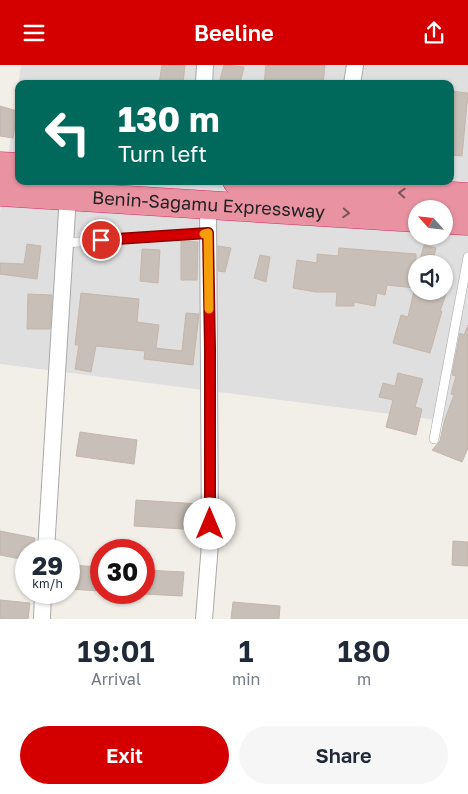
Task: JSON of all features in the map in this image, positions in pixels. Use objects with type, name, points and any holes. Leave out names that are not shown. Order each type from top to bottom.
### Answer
[{"type":"highway","points":[[0,166],[15,167]]},
{"type":"highway","points":[[343,185],[468,197]]},
{"type":"highway","name":"Benin-Sagamu Expressway","points":[[0,192],[408,217]]},
{"type":"highway","points":[[453,220],[468,221]]},
{"type":"street","points":[[204,80],[206,65]]},
{"type":"street","points":[[353,80],[355,65]]},
{"type":"street","points":[[47,539],[68,195]]},
{"type":"street","points":[[204,619],[210,544],[208,204]]},
{"type":"street","points":[[42,619],[43,604]]},
{"type":"lane","points":[[65,243],[208,233]]},
{"type":"lane","points":[[434,439],[468,257]]},
{"type":"shaded area","points":[[21,65],[468,65],[468,424],[0,364],[0,213],[15,107],[15,185],[454,185],[454,80],[19,80]]},
{"type":"building","points":[[162,65],[185,65],[183,80],[160,80]]},
{"type":"building","points":[[224,65],[244,67],[241,80],[220,80]]},
{"type":"building","points":[[266,65],[325,65],[323,80],[264,80]]},
{"type":"building","points":[[454,91],[468,93],[462,156],[454,155]]},
{"type":"building","points":[[0,106],[15,110],[15,124],[13,138],[0,136]]},
{"type":"building","points":[[181,241],[198,242],[197,280],[181,280]]},
{"type":"building","points":[[27,244],[41,246],[37,279],[0,274],[0,263],[24,264]]},
{"type":"building","points":[[424,245],[436,248],[434,255],[421,255]]},
{"type":"building","points":[[218,246],[231,248],[225,272],[218,271]]},
{"type":"building","points":[[339,248],[416,254],[408,255],[408,287],[387,285],[385,295],[377,293],[375,306],[354,302],[354,306],[336,306],[337,292],[316,292],[293,288],[297,260],[317,263],[317,254],[338,256]]},
{"type":"building","points":[[142,249],[160,250],[158,283],[140,281]]},
{"type":"building","points":[[260,255],[270,257],[266,282],[254,278]]},
{"type":"building","points":[[81,293],[139,299],[137,322],[159,325],[156,348],[182,351],[186,313],[199,314],[193,365],[144,359],[145,351],[96,346],[91,372],[75,369],[79,345],[75,345]]},
{"type":"building","points":[[28,294],[52,295],[50,329],[27,329]]},
{"type":"building","points":[[412,300],[444,300],[430,353],[393,343],[401,315],[408,317]]},
{"type":"building","points":[[468,325],[468,448],[462,462],[432,450],[440,441],[444,422],[454,395],[451,394],[456,376],[452,375],[460,333],[464,335]]},
{"type":"building","points":[[398,373],[423,379],[415,407],[422,409],[416,435],[386,427],[393,400],[379,397],[383,383],[395,386]]},
{"type":"building","points":[[80,432],[137,440],[134,464],[76,456]]},
{"type":"building","points":[[136,500],[200,504],[200,530],[134,526]]},
{"type":"building","points":[[0,531],[35,538],[15,539],[15,558],[0,555]]},
{"type":"building","points":[[453,541],[468,542],[468,566],[452,565]]},
{"type":"building","points":[[80,566],[90,566],[90,590],[80,590]]},
{"type":"building","points":[[155,571],[184,572],[182,596],[155,595]]},
{"type":"building","points":[[0,600],[15,602],[15,604],[30,604],[28,619],[0,619]]},
{"type":"building","points":[[233,602],[280,606],[279,619],[231,619]]},
{"type":"slow traffic","points":[[204,234],[208,233],[207,272],[209,309]]},
{"type":"route","points":[[101,240],[208,233],[210,524]]}]
